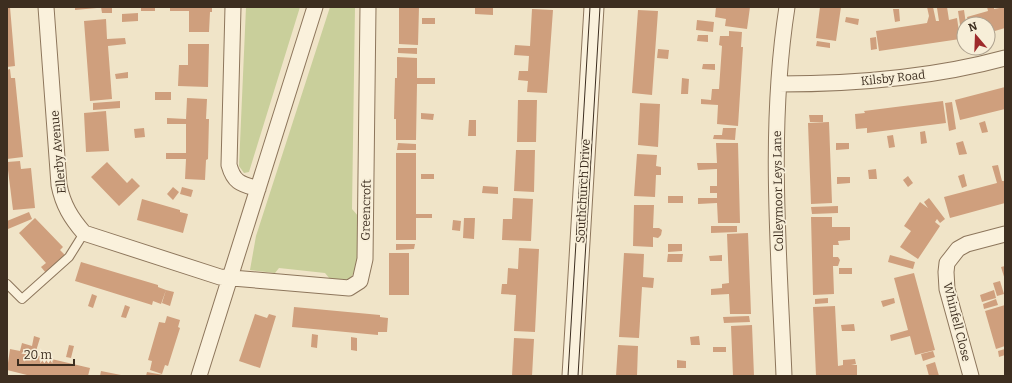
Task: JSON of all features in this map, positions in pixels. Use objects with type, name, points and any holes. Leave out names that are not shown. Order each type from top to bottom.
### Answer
[{"type":"street","name":"Ellerby Avenue","points":[[46,7],[59,185],[62,199],[71,219],[84,233]]},
{"type":"street","points":[[233,7],[229,165],[232,175],[238,182],[258,189]]},
{"type":"street","points":[[199,376],[316,7]]},
{"type":"street","name":"Greencroft","points":[[230,278],[349,288],[360,281],[366,259],[368,7]]},
{"type":"street","name":"Southchurch Drive","points":[[572,376],[594,7]]},
{"type":"street","name":"Colleymoor Leys Lane","points":[[784,376],[777,161],[780,84],[787,7]]},
{"type":"street","name":"Kilsby Road","points":[[780,84],[849,82],[899,78],[946,72],[1005,58]]},
{"type":"street","points":[[84,233],[220,277],[230,278]]},
{"type":"street","name":"Whinfell Close","points":[[971,376],[948,289],[946,272],[947,263],[958,249],[967,244],[1005,234]]},
{"type":"lane","points":[[7,284],[22,299],[69,257],[84,233]]},
{"type":"green space","points":[[246,7],[300,7],[249,172],[244,173],[239,166]]},
{"type":"green space","points":[[330,7],[355,7],[352,209],[359,217],[358,264],[349,282],[330,279],[325,273],[279,268],[275,273],[250,270],[256,236]]},
{"type":"building","points":[[7,7],[10,7],[15,66],[7,67]]},
{"type":"building","points":[[75,7],[97,7],[97,8],[75,10]]},
{"type":"building","points":[[101,7],[112,7],[112,13],[102,13]]},
{"type":"building","points":[[141,7],[155,7],[155,11],[141,11]]},
{"type":"building","points":[[170,7],[212,7],[212,12],[210,12],[209,32],[189,32],[189,11],[170,11]]},
{"type":"building","points":[[399,7],[419,7],[418,45],[399,44]]},
{"type":"building","points":[[475,7],[493,7],[493,15],[475,14]]},
{"type":"building","points":[[716,7],[750,7],[747,29],[725,26],[726,19],[715,17]]},
{"type":"building","points":[[820,7],[841,7],[836,41],[816,38]]},
{"type":"building","points":[[927,7],[933,7],[936,21],[939,21],[937,8],[947,7],[949,20],[956,18],[956,40],[879,51],[876,31],[927,23],[929,16]]},
{"type":"building","points":[[987,7],[994,7],[994,9],[1005,7],[1005,28],[996,31],[996,16],[970,16],[988,11]]},
{"type":"building","points":[[532,9],[553,10],[547,93],[527,92],[528,81],[518,80],[519,71],[528,71],[529,56],[514,55],[515,45],[530,46]]},
{"type":"building","points":[[893,9],[899,9],[900,21],[895,22]]},
{"type":"building","points":[[638,10],[658,11],[652,95],[632,93]]},
{"type":"building","points":[[964,10],[965,16],[959,16],[958,11]]},
{"type":"building","points":[[138,13],[138,21],[122,22],[122,14]]},
{"type":"building","points":[[846,17],[859,19],[858,25],[845,22]]},
{"type":"building","points":[[422,18],[435,18],[435,24],[422,24]]},
{"type":"building","points":[[106,19],[107,39],[125,38],[126,44],[108,46],[112,99],[90,101],[84,21]]},
{"type":"building","points":[[697,20],[714,22],[713,32],[696,30]]},
{"type":"building","points":[[729,31],[742,32],[741,47],[743,47],[738,126],[717,124],[718,105],[701,104],[701,99],[711,100],[712,89],[719,89],[722,46],[719,45],[720,36],[729,36]]},
{"type":"building","points":[[698,35],[708,35],[708,42],[697,41]]},
{"type":"building","points":[[876,37],[877,49],[871,50],[870,38]]},
{"type":"building","points":[[817,41],[830,43],[830,48],[816,46]]},
{"type":"building","points":[[188,44],[209,44],[208,87],[178,86],[179,65],[188,65]]},
{"type":"building","points":[[398,48],[417,48],[417,54],[398,53]]},
{"type":"building","points":[[658,49],[669,50],[668,59],[657,58]]},
{"type":"building","points":[[397,57],[417,58],[417,78],[435,78],[435,84],[417,84],[416,140],[396,140],[396,119],[394,119]]},
{"type":"building","points":[[703,64],[715,64],[715,70],[702,69]]},
{"type":"building","points":[[10,69],[11,78],[15,78],[23,157],[7,159],[7,70]]},
{"type":"building","points":[[128,72],[128,78],[116,79],[115,74]]},
{"type":"building","points":[[682,78],[689,79],[688,94],[681,94]]},
{"type":"building","points":[[1005,87],[1005,109],[960,120],[955,100]]},
{"type":"building","points":[[155,92],[171,92],[171,100],[155,100]]},
{"type":"building","points":[[187,98],[207,99],[206,119],[209,119],[208,159],[206,160],[205,180],[185,179],[186,159],[166,159],[166,153],[186,153],[186,124],[167,124],[167,118],[186,119]]},
{"type":"building","points":[[518,100],[537,100],[536,142],[517,142]]},
{"type":"building","points":[[120,101],[120,108],[93,110],[93,103]]},
{"type":"building","points":[[943,101],[946,123],[867,133],[867,128],[856,129],[855,114],[865,113],[864,111]]},
{"type":"building","points":[[952,102],[956,129],[949,131],[945,103]]},
{"type":"building","points":[[640,103],[660,104],[658,147],[638,145]]},
{"type":"building","points":[[106,111],[109,151],[86,152],[84,113]]},
{"type":"building","points":[[421,113],[434,114],[433,120],[421,119]]},
{"type":"building","points":[[809,115],[823,115],[823,122],[810,122]]},
{"type":"building","points":[[469,120],[476,120],[476,136],[468,136]]},
{"type":"building","points":[[985,121],[988,132],[982,133],[979,123]]},
{"type":"building","points":[[829,122],[832,203],[811,204],[808,123]]},
{"type":"building","points":[[144,128],[145,137],[135,138],[134,129]]},
{"type":"building","points":[[723,128],[736,128],[735,140],[713,139],[714,135],[722,135]]},
{"type":"building","points":[[925,131],[927,143],[921,144],[920,132]]},
{"type":"building","points":[[893,135],[895,147],[889,148],[887,136]]},
{"type":"building","points":[[963,141],[967,154],[959,155],[956,143]]},
{"type":"building","points":[[398,143],[416,144],[416,150],[397,150]]},
{"type":"building","points":[[716,143],[738,143],[740,223],[718,223],[717,203],[698,204],[698,198],[717,198],[717,193],[710,193],[710,186],[717,186],[717,169],[698,170],[697,163],[717,163]]},
{"type":"building","points":[[836,143],[849,143],[849,149],[836,150]]},
{"type":"building","points":[[516,150],[535,150],[534,192],[514,191]]},
{"type":"building","points":[[396,153],[416,153],[416,214],[432,214],[432,218],[416,218],[416,240],[396,240]]},
{"type":"building","points":[[637,154],[657,155],[656,166],[661,167],[661,175],[656,175],[655,197],[634,196]]},
{"type":"building","points":[[20,161],[21,169],[31,168],[35,208],[13,210],[7,162]]},
{"type":"building","points":[[107,162],[127,183],[132,178],[140,186],[119,206],[91,177]]},
{"type":"building","points":[[998,165],[1002,181],[1005,181],[1005,203],[950,218],[944,197],[997,183],[992,166]]},
{"type":"building","points":[[876,169],[877,179],[869,179],[868,170]]},
{"type":"building","points":[[421,174],[434,174],[434,179],[421,179]]},
{"type":"building","points":[[964,174],[967,186],[962,188],[958,176]]},
{"type":"building","points":[[908,176],[913,183],[908,187],[903,180]]},
{"type":"building","points":[[837,177],[850,177],[850,183],[837,184]]},
{"type":"building","points":[[483,186],[498,187],[498,194],[482,193]]},
{"type":"building","points":[[173,187],[179,192],[173,200],[167,194]]},
{"type":"building","points":[[182,187],[193,190],[191,197],[180,194]]},
{"type":"building","points":[[668,196],[683,196],[683,203],[668,203]]},
{"type":"building","points":[[513,198],[533,199],[531,241],[502,240],[503,219],[512,219]]},
{"type":"building","points":[[929,198],[945,219],[940,223],[937,219],[935,222],[940,226],[918,259],[900,247],[911,231],[904,226],[920,202],[928,208],[924,202]]},
{"type":"building","points":[[142,199],[180,210],[180,212],[188,214],[183,233],[137,220]]},
{"type":"building","points":[[634,205],[654,205],[653,228],[659,228],[662,230],[661,235],[658,238],[653,237],[653,247],[633,246]]},
{"type":"building","points":[[838,206],[838,213],[812,214],[811,207]]},
{"type":"building","points":[[29,212],[32,219],[8,229],[7,221]]},
{"type":"building","points":[[811,217],[832,217],[832,227],[850,227],[850,240],[838,241],[839,245],[833,245],[833,257],[838,257],[840,260],[838,266],[833,266],[834,294],[813,295]]},
{"type":"building","points":[[35,218],[63,247],[60,250],[65,255],[46,273],[41,267],[46,263],[19,233]]},
{"type":"building","points":[[464,218],[475,218],[474,239],[463,238]]},
{"type":"building","points":[[453,220],[461,221],[460,231],[452,230]]},
{"type":"building","points":[[711,226],[737,226],[737,232],[711,233]]},
{"type":"building","points":[[748,233],[751,314],[730,314],[729,294],[711,295],[711,289],[722,288],[722,284],[729,283],[727,234]]},
{"type":"building","points":[[396,244],[415,244],[414,249],[396,250]]},
{"type":"building","points":[[668,244],[682,244],[682,251],[668,252]]},
{"type":"building","points":[[519,248],[539,249],[535,332],[514,331],[516,295],[501,294],[502,284],[507,284],[508,268],[518,269]]},
{"type":"building","points":[[389,253],[409,253],[409,295],[389,295]]},
{"type":"building","points":[[624,253],[644,254],[643,277],[654,278],[653,288],[642,287],[639,338],[619,337]]},
{"type":"building","points":[[668,254],[683,254],[682,262],[667,262]]},
{"type":"building","points":[[722,255],[722,261],[710,261],[709,256]]},
{"type":"building","points":[[890,255],[915,262],[913,269],[888,262]]},
{"type":"building","points":[[81,262],[158,285],[158,287],[166,290],[161,304],[153,301],[152,305],[75,281]]},
{"type":"building","points":[[1005,266],[1005,280],[1001,267]]},
{"type":"building","points":[[839,268],[852,268],[852,274],[839,274]]},
{"type":"building","points":[[914,273],[935,350],[915,355],[910,336],[891,341],[890,335],[908,330],[894,278]]},
{"type":"building","points":[[1000,281],[1004,294],[997,296],[993,283]]},
{"type":"building","points":[[166,290],[174,292],[170,306],[162,303]]},
{"type":"building","points":[[994,290],[996,298],[982,302],[980,295]]},
{"type":"building","points":[[92,294],[97,296],[93,308],[88,306]]},
{"type":"building","points":[[828,298],[828,303],[815,304],[815,299]]},
{"type":"building","points":[[894,298],[895,303],[883,307],[881,301]]},
{"type":"building","points":[[996,299],[998,305],[984,309],[983,304]]},
{"type":"building","points":[[125,305],[130,307],[126,318],[121,317]]},
{"type":"building","points":[[1005,305],[1005,346],[996,349],[985,311]]},
{"type":"building","points":[[835,306],[838,366],[843,365],[843,360],[855,359],[856,364],[851,365],[857,365],[857,376],[816,376],[813,307]]},
{"type":"building","points":[[294,307],[380,315],[380,317],[388,318],[387,332],[378,332],[378,335],[292,327]]},
{"type":"building","points":[[255,314],[267,318],[269,314],[276,316],[260,368],[239,361]]},
{"type":"building","points":[[167,316],[180,320],[178,327],[180,328],[168,366],[165,365],[162,374],[150,370],[152,361],[148,360],[159,322],[165,323]]},
{"type":"building","points":[[749,316],[750,322],[724,323],[723,317]]},
{"type":"building","points":[[854,324],[855,331],[842,331],[841,325]]},
{"type":"building","points":[[752,325],[754,376],[733,376],[731,326]]},
{"type":"building","points":[[312,334],[318,335],[317,348],[311,347]]},
{"type":"building","points":[[34,336],[40,338],[36,351],[31,350],[30,354],[90,368],[88,376],[31,376],[7,370],[10,349],[20,351],[22,343],[32,346]]},
{"type":"building","points":[[699,336],[700,345],[691,345],[690,337]]},
{"type":"building","points":[[351,337],[357,338],[357,351],[351,350]]},
{"type":"building","points":[[514,338],[534,339],[532,376],[512,376]]},
{"type":"building","points":[[69,345],[74,346],[71,358],[66,357]]},
{"type":"building","points":[[618,345],[638,346],[637,376],[616,376]]},
{"type":"building","points":[[713,347],[726,347],[726,352],[713,352]]},
{"type":"building","points":[[1005,349],[1005,355],[999,357],[998,351]]},
{"type":"building","points":[[933,351],[935,357],[923,361],[921,354]]},
{"type":"building","points":[[677,360],[686,361],[686,368],[677,368]]},
{"type":"building","points":[[935,362],[939,376],[929,376],[926,365]]},
{"type":"building","points":[[101,371],[121,375],[121,376],[100,376]]},
{"type":"building","points":[[147,372],[163,375],[163,376],[146,376]]},
{"type":"tram line","points":[[568,376],[590,7]]},
{"type":"tram line","points":[[578,376],[600,7]]}]
